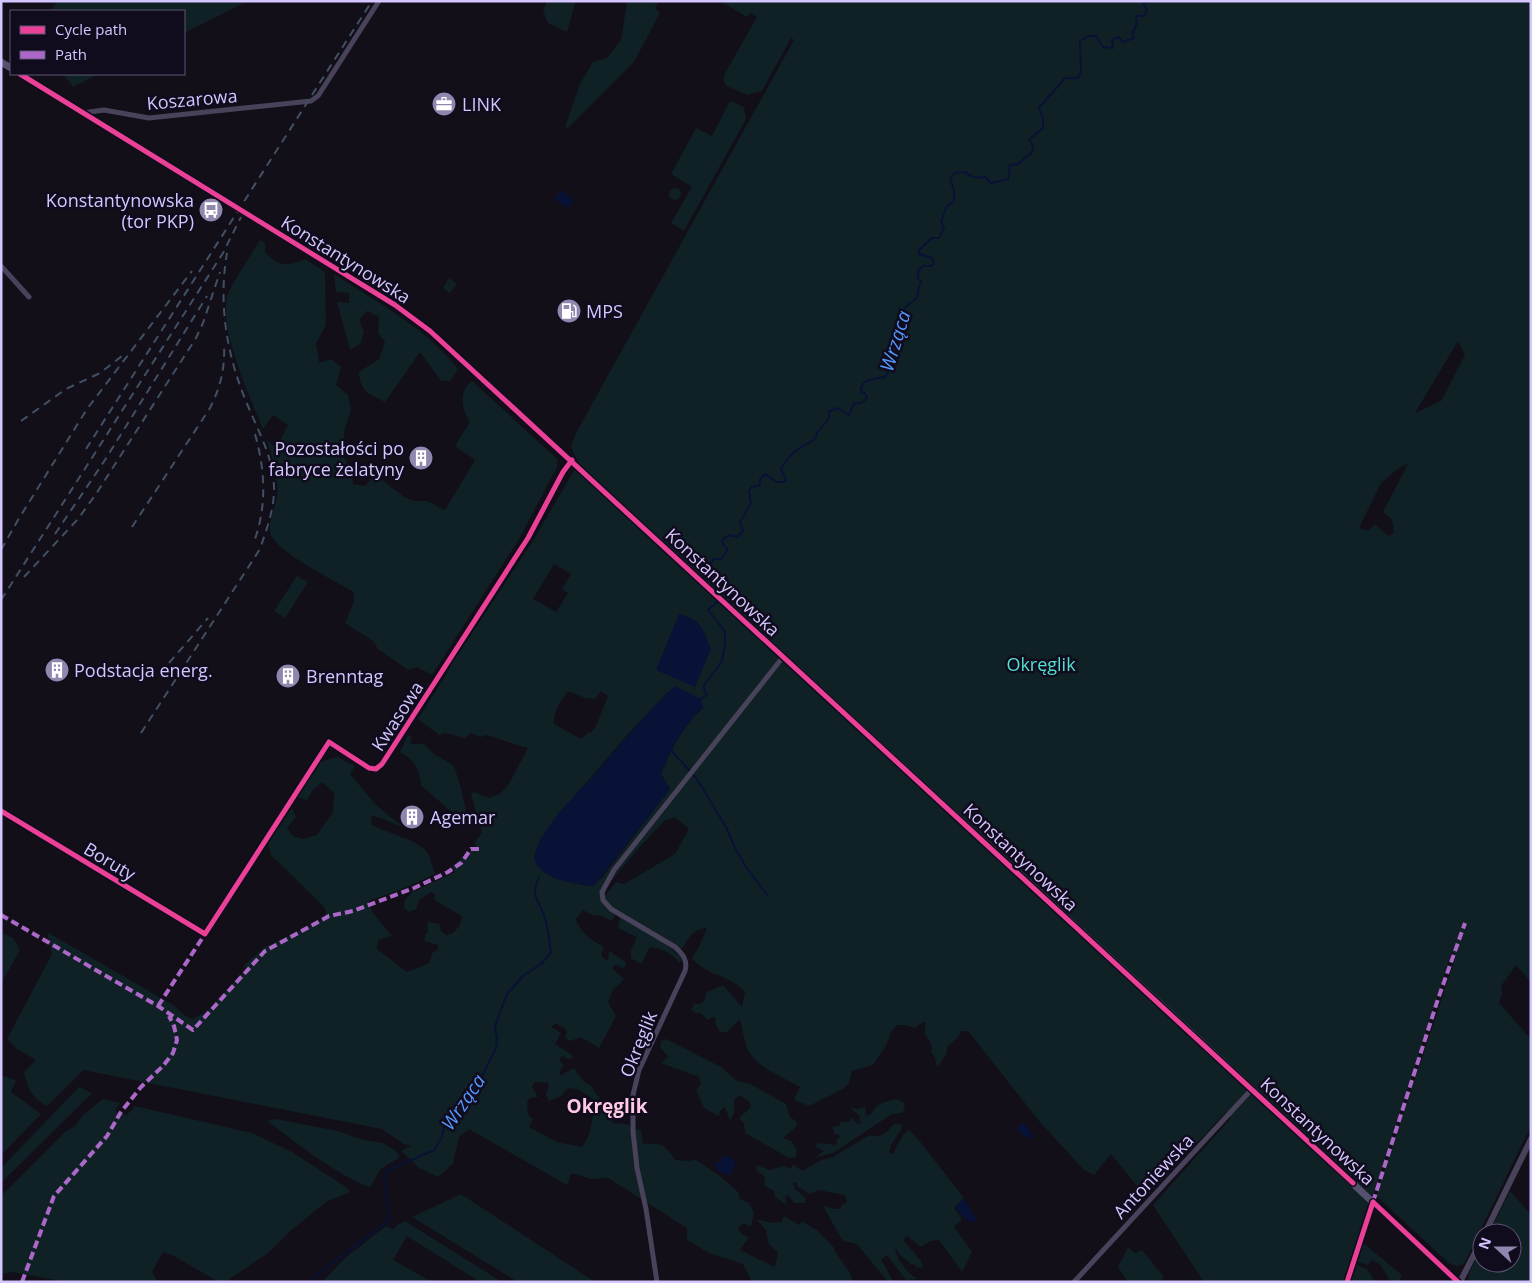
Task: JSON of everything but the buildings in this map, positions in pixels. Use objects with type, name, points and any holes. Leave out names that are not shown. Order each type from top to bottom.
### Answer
[{"type":"main road","name":"Konstantynowska","points":[[22,75],[410,315],[444,343],[1459,1282]]},
{"type":"street","name":"Koszarowa","points":[[83,113],[104,110],[149,118],[304,103],[313,100],[318,96],[378,1]]},
{"type":"street","points":[[1,266],[29,297]]},
{"type":"street","name":"Kwasowa","points":[[205,934],[329,742],[369,768],[376,768],[382,764],[528,538],[563,472],[572,460]]},
{"type":"street","name":"Okręglik","points":[[657,1282],[646,1209],[637,1168],[633,1131],[633,1095],[639,1070],[685,971],[686,962],[683,954],[675,947],[612,909],[603,900],[602,892],[614,870],[784,657]]},
{"type":"street","name":"Boruty","points":[[1,811],[205,934]]},
{"type":"street","name":"Antoniewska","points":[[1074,1282],[1252,1089]]},
{"type":"street","points":[[1490,1223],[1531,1139]]},
{"type":"street","points":[[1348,1282],[1373,1202]]},
{"type":"street","points":[[1459,1282],[1472,1258]]},
{"type":"green space","points":[[60,1],[248,1],[185,32],[185,10],[52,10],[55,4]]},
{"type":"green space","points":[[547,1],[576,1],[567,32],[548,23],[543,11]]},
{"type":"green space","points":[[627,1],[659,1],[655,8],[660,13],[634,62],[568,128],[565,127],[580,84],[593,62],[607,58],[621,40]]},
{"type":"green space","points":[[720,1],[1531,1],[1531,982],[1516,965],[1501,986],[1502,993],[1499,1003],[1531,1039],[1531,1126],[1484,1223],[1472,1223],[1472,1248],[1464,1264],[1457,1266],[1450,1264],[1376,1196],[1456,956],[1452,951],[1345,1282],[1204,1282],[1153,1205],[1231,1118],[1226,1112],[1146,1197],[1111,1154],[1094,1175],[1084,1170],[1039,1121],[968,1031],[961,1031],[958,1037],[947,1047],[947,1053],[937,1068],[935,1057],[931,1052],[932,1045],[925,1033],[926,1023],[924,1021],[915,1028],[897,1025],[892,1030],[886,1046],[873,1065],[852,1071],[849,1083],[843,1089],[809,1106],[794,1100],[800,1087],[764,1067],[752,1056],[746,1044],[740,1019],[727,1032],[720,1032],[715,1024],[716,1019],[713,1017],[708,1020],[700,1013],[691,1010],[694,1004],[700,1004],[704,1001],[707,992],[723,985],[742,1007],[745,992],[732,982],[703,968],[692,958],[707,928],[695,931],[683,948],[681,948],[618,910],[612,921],[599,915],[594,916],[583,910],[576,919],[580,928],[587,936],[604,947],[601,955],[604,959],[608,960],[609,951],[626,962],[625,967],[622,968],[617,965],[613,966],[613,969],[624,979],[613,990],[608,1002],[616,1016],[599,1048],[581,1037],[570,1041],[565,1038],[567,1030],[555,1023],[552,1027],[561,1033],[555,1044],[573,1056],[570,1060],[562,1056],[559,1061],[564,1064],[559,1074],[561,1075],[574,1068],[583,1081],[593,1087],[600,1098],[597,1101],[610,1110],[613,1123],[627,1124],[641,1131],[643,1144],[658,1144],[662,1146],[675,1160],[690,1161],[694,1159],[719,1175],[738,1192],[740,1199],[749,1203],[754,1213],[751,1227],[743,1223],[738,1229],[742,1234],[749,1237],[740,1250],[775,1267],[778,1252],[769,1245],[766,1230],[756,1219],[772,1223],[781,1222],[784,1216],[799,1225],[802,1221],[818,1231],[834,1248],[849,1271],[853,1282],[752,1282],[743,1264],[709,1253],[687,1240],[687,1228],[608,1178],[590,1179],[571,1174],[567,1185],[469,1129],[459,1137],[453,1164],[438,1177],[419,1168],[401,1151],[411,1146],[404,1144],[382,1129],[83,1070],[47,1106],[31,1092],[24,1072],[36,1060],[17,1049],[7,1039],[52,954],[47,932],[173,1005],[187,1017],[193,1019],[208,1010],[247,968],[243,966],[265,947],[326,918],[326,910],[323,906],[271,855],[268,844],[292,808],[296,817],[287,828],[293,836],[303,839],[317,835],[333,812],[334,793],[322,782],[313,790],[307,800],[297,797],[320,762],[337,757],[355,766],[350,774],[376,805],[403,827],[372,815],[371,824],[417,844],[430,857],[435,874],[369,901],[372,912],[392,936],[378,940],[377,949],[407,972],[429,963],[433,952],[438,949],[438,945],[425,941],[425,935],[428,932],[427,922],[440,924],[441,931],[446,935],[453,933],[460,925],[462,916],[434,900],[435,894],[431,892],[420,899],[416,909],[409,912],[404,908],[405,900],[412,892],[455,872],[452,866],[476,846],[475,842],[482,833],[471,794],[474,792],[489,798],[501,793],[510,782],[528,748],[485,735],[481,737],[471,733],[465,738],[445,733],[439,735],[418,719],[451,665],[534,539],[579,462],[573,453],[571,445],[576,433],[794,40],[791,38],[762,91],[747,95],[727,86],[724,82],[724,75],[757,17],[750,13],[747,17]],"holes":[[[1458,341],[1465,355],[1441,401],[1415,413]],[[1408,464],[1383,512],[1392,520],[1394,533],[1388,536],[1375,524],[1368,531],[1359,528],[1381,483],[1399,468]],[[554,564],[571,574],[562,589],[568,593],[556,612],[533,599]],[[568,691],[585,698],[595,699],[601,691],[608,696],[596,726],[591,733],[589,732],[581,739],[554,724],[556,710]],[[668,692],[703,708],[689,722],[678,738],[661,774],[670,789],[601,879],[586,886],[554,878],[535,856],[539,842],[551,824],[629,733]],[[675,817],[689,829],[675,854],[624,884],[616,882],[605,896],[607,886],[664,821]],[[535,1082],[549,1083],[546,1095],[549,1101],[561,1096],[568,1088],[577,1089],[596,1101],[589,1135],[582,1147],[557,1142],[529,1127],[533,1119],[528,1115],[527,1103],[530,1098],[538,1097],[532,1087]]]},
{"type":"green space","points":[[64,75],[97,75],[73,87]]},
{"type":"green space","points":[[730,101],[744,107],[746,119],[684,231],[671,223],[692,187],[671,174],[696,128],[712,136]]},
{"type":"green space","points":[[675,188],[681,194],[675,200],[669,194]]},
{"type":"green space","points":[[260,240],[265,243],[265,252],[275,261],[288,264],[305,259],[325,272],[326,325],[316,343],[319,363],[331,359],[341,367],[336,385],[348,395],[351,410],[344,432],[344,457],[352,471],[353,484],[365,486],[375,475],[403,496],[414,501],[427,501],[445,510],[475,460],[455,446],[470,422],[463,406],[463,395],[472,381],[557,459],[557,467],[519,539],[432,675],[417,667],[408,670],[378,649],[373,641],[345,623],[354,602],[354,592],[293,556],[274,540],[270,532],[270,524],[277,498],[277,483],[267,440],[276,448],[288,425],[273,415],[263,429],[237,364],[226,312],[229,292]]},
{"type":"green space","points":[[334,274],[416,328],[431,341],[458,369],[450,381],[441,381],[420,352],[385,402],[366,392],[361,384],[359,372],[379,359],[385,342],[378,333],[379,317],[367,311],[359,320],[364,332],[360,344],[350,350],[337,302],[349,303],[349,293],[336,292]]},
{"type":"green space","points":[[449,278],[457,284],[450,293],[443,288]]},
{"type":"green space","points":[[297,576],[308,582],[285,618],[274,611]]},
{"type":"green space","points":[[408,735],[412,737],[410,744],[424,744],[434,754],[454,766],[468,821],[459,813],[456,816],[421,785],[415,766],[409,758],[400,752]]},
{"type":"green space","points":[[620,917],[673,950],[682,960],[679,963],[666,952],[650,947],[641,964],[631,958],[631,950],[637,937],[618,928]]},
{"type":"green space","points":[[1,932],[13,938],[20,950],[1,984]]},
{"type":"green space","points":[[666,1039],[721,1067],[737,1081],[748,1083],[786,1104],[790,1117],[797,1122],[796,1127],[783,1138],[791,1141],[797,1150],[796,1157],[789,1158],[745,1133],[744,1124],[739,1118],[751,1107],[750,1102],[739,1095],[734,1100],[734,1113],[730,1121],[725,1107],[720,1111],[719,1116],[704,1108],[696,1090],[701,1084],[699,1077],[661,1063],[668,1057],[660,1047],[661,1041]]},
{"type":"green space","points":[[1,1075],[16,1080],[11,1092],[41,1114],[1,1155]]},
{"type":"green space","points":[[79,1087],[92,1093],[1,1183],[1,1168]]},
{"type":"green space","points":[[103,1099],[120,1103],[115,1111],[127,1115],[135,1106],[252,1133],[292,1152],[346,1187],[350,1192],[326,1202],[288,1233],[268,1253],[225,1282],[219,1282],[172,1255],[163,1252],[152,1272],[158,1282],[67,1282],[12,1272],[1,1274],[1,1196],[65,1132],[76,1125],[83,1115]]},
{"type":"green space","points":[[897,1099],[904,1103],[905,1108],[902,1113],[892,1114],[833,1153],[814,1158],[824,1151],[814,1146],[819,1143],[836,1145],[840,1135],[835,1134],[832,1127],[839,1126],[840,1122],[849,1122],[852,1117],[857,1124],[861,1123],[859,1115],[850,1108],[858,1109],[865,1107],[866,1116],[871,1114],[882,1103]]},
{"type":"green space","points":[[276,1119],[338,1131],[360,1139],[383,1143],[396,1151],[400,1157],[381,1169],[370,1187],[331,1167],[267,1121]]},
{"type":"green space","points":[[894,1124],[903,1126],[891,1145],[889,1153],[893,1154],[903,1135],[909,1130],[964,1198],[954,1208],[962,1219],[954,1227],[972,1252],[962,1272],[939,1240],[930,1241],[921,1247],[907,1236],[903,1240],[921,1261],[923,1267],[917,1268],[914,1264],[911,1264],[895,1248],[897,1256],[903,1265],[917,1279],[906,1280],[887,1255],[881,1260],[894,1282],[888,1282],[857,1244],[843,1241],[825,1210],[824,1205],[840,1209],[847,1202],[845,1195],[818,1190],[810,1194],[798,1187],[796,1182],[793,1183],[795,1189],[806,1198],[805,1203],[794,1203],[788,1195],[785,1196],[787,1205],[775,1197],[774,1191],[764,1185],[765,1177],[756,1170],[757,1165],[769,1170],[784,1166],[791,1169],[793,1164],[802,1171],[821,1160],[833,1157],[870,1135],[878,1136],[884,1134]]},
{"type":"green space","points":[[1510,1191],[1531,1215],[1531,1282],[1468,1282],[1472,1267],[1472,1273],[1522,1273],[1522,1223],[1494,1223]]},
{"type":"green space","points":[[461,1194],[595,1282],[518,1282],[412,1217]]},
{"type":"green space","points":[[405,1221],[502,1282],[480,1282],[407,1236],[393,1260],[432,1282],[322,1282],[345,1258],[386,1226],[394,1229]]},
{"type":"green space","points":[[1363,1243],[1402,1275],[1400,1279],[1403,1282],[1391,1282],[1380,1264],[1372,1260],[1367,1265],[1356,1261]]},
{"type":"green space","points":[[1128,1247],[1135,1253],[1142,1250],[1164,1277],[1160,1282],[1128,1282],[1118,1267]]},
{"type":"green space","points":[[1356,1264],[1368,1270],[1375,1282],[1351,1282]]},
{"type":"water","points":[[561,190],[574,200],[567,208],[555,199]]},
{"type":"water","points":[[679,614],[693,619],[701,626],[711,649],[695,687],[656,670]]},
{"type":"water","points":[[675,686],[701,699],[703,708],[683,730],[661,774],[670,789],[594,886],[560,880],[544,872],[538,867],[535,856],[548,828],[634,729]]},
{"type":"water","points":[[1024,1123],[1034,1137],[1024,1136],[1017,1129]]},
{"type":"water","points":[[722,1156],[727,1156],[734,1160],[735,1166],[729,1175],[718,1171],[715,1166],[715,1163],[721,1162]]},
{"type":"water","points":[[963,1198],[976,1221],[971,1222],[964,1218],[956,1208]]},
{"type":"waterway","name":"Wrząca","points":[[723,594],[720,579],[708,571],[708,567],[714,559],[721,559],[727,551],[722,540],[729,536],[737,537],[743,531],[740,522],[751,504],[749,490],[760,485],[760,479],[765,474],[777,482],[784,482],[786,480],[781,469],[785,462],[795,451],[815,439],[817,433],[829,418],[829,411],[838,408],[849,415],[854,403],[862,403],[867,397],[861,392],[863,384],[872,379],[885,377],[887,374],[895,342],[893,334],[901,329],[905,308],[917,298],[919,286],[922,282],[918,279],[918,271],[923,266],[934,264],[932,258],[919,254],[919,250],[932,238],[939,238],[944,228],[941,221],[947,206],[954,201],[954,190],[950,179],[954,173],[966,172],[974,177],[985,177],[991,183],[1008,179],[1010,165],[1018,164],[1032,152],[1033,146],[1029,140],[1043,128],[1043,118],[1039,108],[1065,78],[1078,78],[1081,72],[1080,41],[1089,36],[1096,36],[1103,47],[1113,48],[1112,40],[1118,37],[1123,42],[1134,38],[1132,33],[1137,24],[1136,16],[1144,16],[1147,9],[1143,4],[1151,1]]},
{"type":"waterway","name":"Wrząca","points":[[701,699],[707,695],[704,685],[722,660],[725,645],[725,632],[708,610],[717,602]]},
{"type":"waterway","points":[[670,749],[697,779],[726,827],[746,867],[768,896]]},
{"type":"waterway","name":"Wrząca","points":[[308,1282],[387,1222],[389,1216],[384,1177],[387,1171],[434,1150],[450,1119],[461,1111],[466,1093],[476,1088],[496,1048],[495,1026],[507,994],[523,976],[541,964],[551,952],[545,919],[535,894],[539,877]]},
{"type":"railway","points":[[86,449],[372,1]]},
{"type":"railway","points":[[1,600],[223,253],[241,217]]},
{"type":"railway","points":[[141,733],[260,549],[272,508],[274,493],[272,470],[262,438],[235,369],[226,331],[224,272],[227,253]]},
{"type":"railway","points":[[1,550],[87,409],[192,271]]},
{"type":"railway","points":[[24,577],[78,519],[96,494],[196,338],[220,272]]},
{"type":"railway","points":[[55,534],[105,460],[207,296]]},
{"type":"railway","points":[[132,527],[210,408],[222,377],[224,344]]},
{"type":"railway","points":[[21,421],[66,389],[100,373],[122,356]]},
{"type":"railway","points":[[255,434],[263,474],[263,500],[255,539]]},
{"type":"railway","points":[[169,663],[208,618]]},
{"type":"marked path","points":[[1,915],[158,1006],[193,1030],[265,951],[329,916],[353,911],[414,888],[448,872],[461,863],[471,849],[479,849]]},
{"type":"marked path","points":[[1373,1202],[1438,999],[1465,923]]},
{"type":"marked path","points":[[158,1006],[205,934]]},
{"type":"marked path","points":[[22,1282],[54,1196],[107,1136],[121,1112],[141,1087],[163,1066],[173,1053],[177,1040],[174,1026],[169,1016]]},
{"type":"cycle path","points":[[22,75],[395,305],[430,331],[1353,1183]]},
{"type":"cycle path","points":[[1,811],[205,934],[329,742],[369,768],[376,769],[382,764],[528,538],[563,472],[572,460]]},
{"type":"cycle path","points":[[1373,1202],[1458,1282]]},
{"type":"cycle path","points":[[1347,1282],[1373,1202]]},
{"type":"place","name":"LINK","points":[[444,104]]},
{"type":"place","name":"Konstantynowska (tor PKP)","points":[[211,210]]},
{"type":"place","name":"MPS","points":[[569,311]]},
{"type":"place","name":"Pozostałości po fabryce żelatyny","points":[[421,458]]},
{"type":"place","name":"Podstacja energ.","points":[[57,670]]},
{"type":"place","name":"Brenntag","points":[[288,676]]},
{"type":"place","name":"Agemar","points":[[412,817]]},
{"type":"district","name":"Okręglik","points":[[607,1106]]}]
